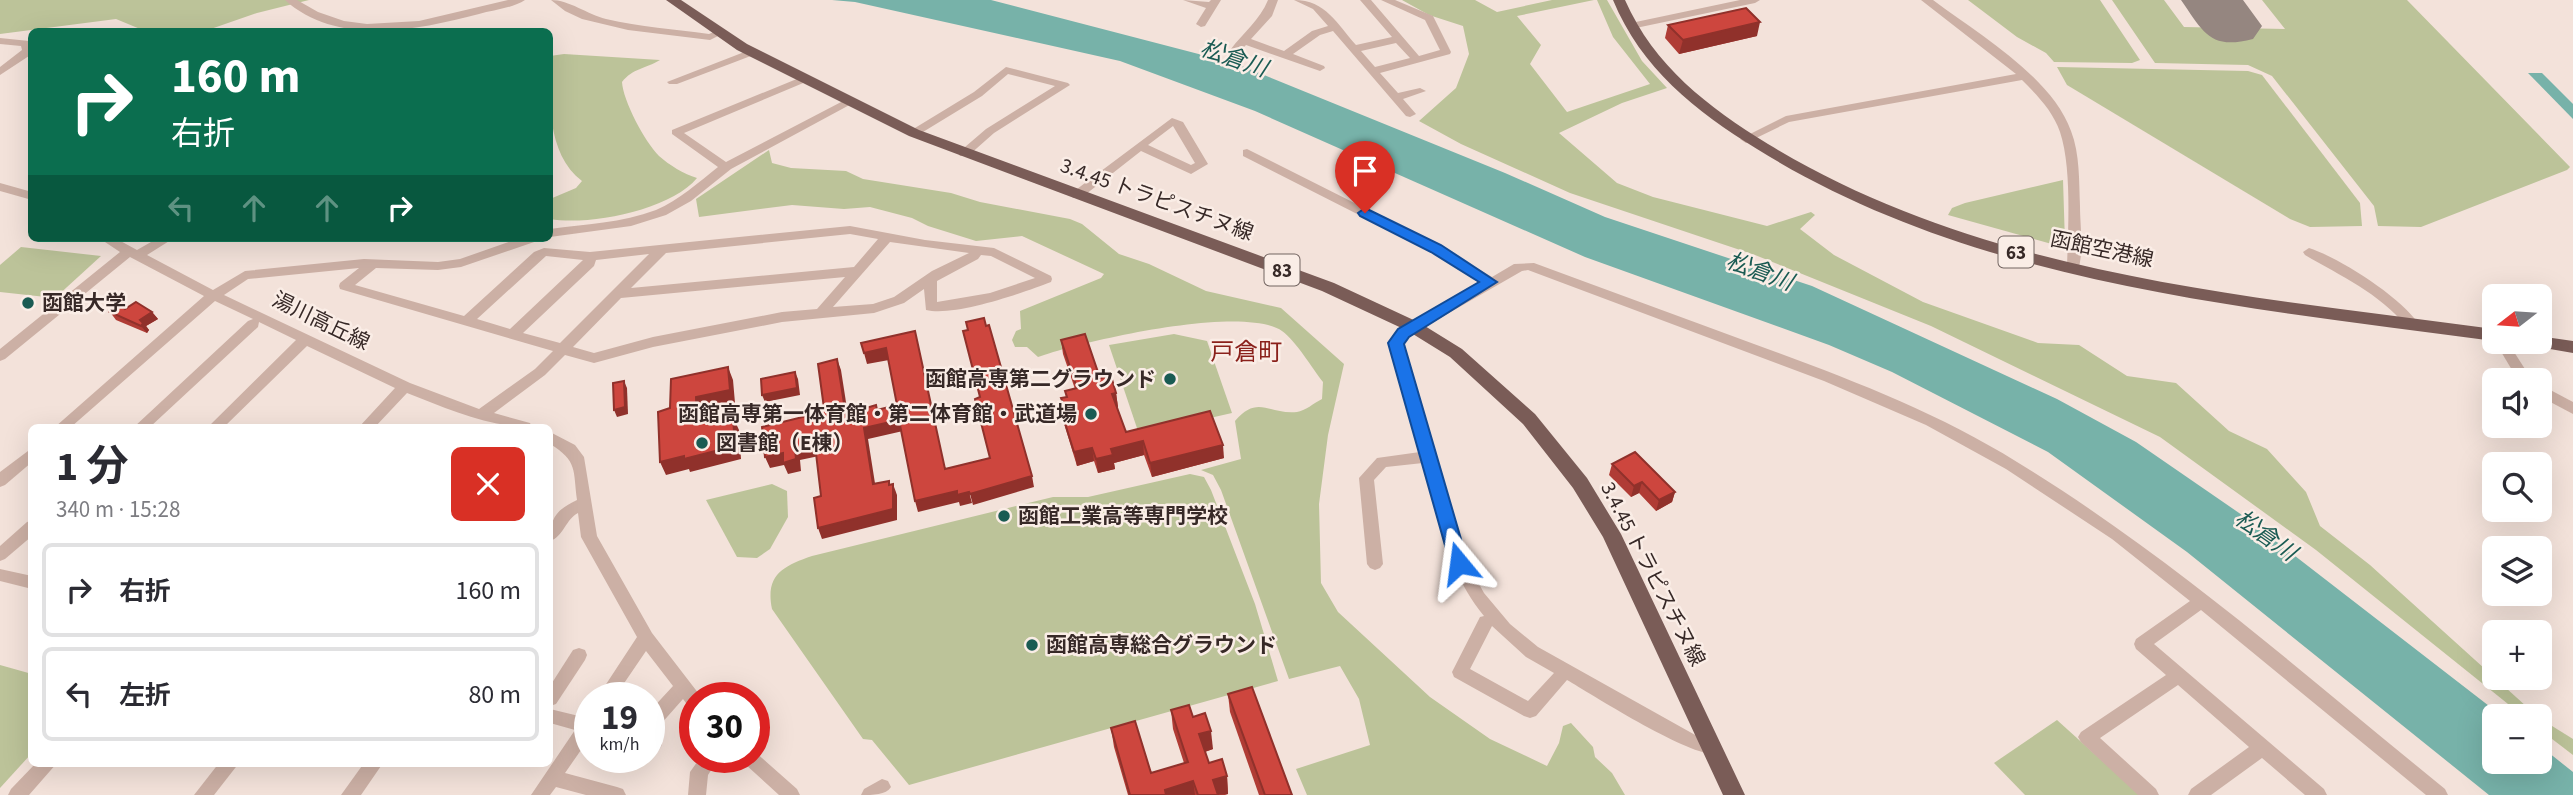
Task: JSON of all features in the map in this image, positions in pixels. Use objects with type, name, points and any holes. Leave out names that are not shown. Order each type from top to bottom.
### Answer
[{"type":"main road","name":"3.4.45 トラピスチヌ線","points":[[672,0],[752,52],[914,133],[1328,287],[1414,327],[1482,374],[1529,419],[1580,483],[1611,534],[1734,795]]},
{"type":"main road","name":"函館空港線","points":[[1619,0],[1637,25]]},
{"type":"main road","name":"函館空港線","points":[[1631,0],[1646,49],[1678,86],[1824,183],[1898,215],[1966,239],[2207,293],[2482,327]]},
{"type":"main road","points":[[2552,333],[2573,336]]},
{"type":"main road","points":[[2552,344],[2573,347]]},
{"type":"street","points":[[290,0],[320,17],[370,28],[396,27],[520,0]]},
{"type":"street","points":[[556,0],[565,9],[586,18],[710,37],[721,32]]},
{"type":"street","points":[[1188,0],[1214,3],[1201,24]]},
{"type":"street","points":[[1273,0],[1268,14],[1239,45],[1285,55],[1320,68]]},
{"type":"street","points":[[1299,0],[1317,8],[1336,27],[1410,114]]},
{"type":"street","points":[[1365,0],[1416,60]]},
{"type":"street","points":[[1374,71],[1447,52],[1429,18],[1386,0]]},
{"type":"street","points":[[1637,25],[1755,0]]},
{"type":"street","points":[[1926,0],[2024,76],[2050,101],[2067,133],[2073,262]]},
{"type":"street","points":[[1285,55],[1316,33],[1336,27]]},
{"type":"street","points":[[1355,49],[1398,39]]},
{"type":"street","points":[[0,41],[25,43],[28,51],[0,72]]},
{"type":"street","points":[[673,82],[752,52]]},
{"type":"street","points":[[914,133],[978,94],[1006,70],[1064,85],[990,131],[964,153]]},
{"type":"street","points":[[1751,137],[1786,119],[2024,76]]},
{"type":"street","points":[[721,164],[676,132],[804,79]]},
{"type":"street","points":[[1396,97],[1420,91]]},
{"type":"street","points":[[553,233],[631,222],[662,212],[687,198],[727,166],[849,102]]},
{"type":"street","points":[[1077,195],[1172,121],[1179,124],[1202,164],[1191,170],[1140,146]]},
{"type":"street","points":[[1247,153],[1436,248],[1490,282]]},
{"type":"street","points":[[0,187],[28,195]]},
{"type":"street","points":[[468,320],[538,255],[544,253],[590,256],[850,230],[925,244],[979,249],[994,253],[1046,279],[1010,293],[971,303],[931,307],[930,279]]},
{"type":"street","points":[[821,313],[887,237]]},
{"type":"street","points":[[0,356],[130,246],[149,242]]},
{"type":"street","points":[[65,424],[214,295],[252,273],[372,264],[416,267],[447,265],[520,242]]},
{"type":"street","name":"湯川高丘線","points":[[130,246],[214,295],[405,387],[513,424]]},
{"type":"street","points":[[481,415],[540,372],[663,248]]},
{"type":"street","points":[[372,264],[345,286],[560,349],[601,358],[653,342],[782,317],[874,308],[899,300],[930,279],[974,256],[979,249]]},
{"type":"street","points":[[2309,252],[2357,276],[2407,318]]},
{"type":"street","points":[[513,334],[589,263],[590,256]]},
{"type":"street","points":[[1711,748],[1693,743],[1547,662],[1504,629],[1478,598],[1459,563],[1396,343],[1404,333],[1519,267],[1529,265],[1829,377],[1890,402],[2011,465],[2116,535],[2202,601],[2437,795]]},
{"type":"street","points":[[616,294],[858,271]]},
{"type":"street","points":[[144,424],[253,324]]},
{"type":"street","points":[[218,424],[306,339]]},
{"type":"street","points":[[369,424],[405,387]]},
{"type":"street","points":[[2552,397],[2573,409]]},
{"type":"street","points":[[553,439],[570,449],[579,461],[589,537],[646,638],[679,683]]},
{"type":"street","points":[[0,481],[28,457]]},
{"type":"street","points":[[1374,564],[1366,478],[1382,462],[1430,457]]},
{"type":"street","points":[[553,531],[568,512],[584,503]]},
{"type":"street","points":[[0,555],[28,530]]},
{"type":"street","points":[[0,575],[28,582]]},
{"type":"street","points":[[2202,601],[2142,644],[2318,795]]},
{"type":"street","points":[[1486,622],[1460,672],[1530,711],[1560,677]]},
{"type":"street","points":[[616,682],[646,638]]},
{"type":"street","points":[[553,694],[579,655]]},
{"type":"street","points":[[2150,795],[2087,737],[2178,676]]},
{"type":"street","points":[[665,705],[679,691]]},
{"type":"street","points":[[553,717],[574,721]]},
{"type":"street","points":[[540,795],[574,745]]},
{"type":"street","points":[[2197,795],[2263,747]]},
{"type":"street","points":[[17,795],[44,767]]},
{"type":"street","points":[[203,795],[227,767]]},
{"type":"street","points":[[350,795],[371,767]]},
{"type":"street","points":[[697,795],[699,773]]},
{"type":"street","points":[[767,773],[791,795]]},
{"type":"street","points":[[552,778],[617,795]]},
{"type":"green space","points":[[0,0],[309,0],[257,13],[214,28],[138,28],[116,19],[28,28],[28,30],[0,34]]},
{"type":"green space","points":[[1402,0],[1475,0],[1497,12],[1552,0],[1594,0],[1517,16],[1541,45],[1530,64],[1567,112],[1650,84],[1613,37],[1597,0],[1607,0],[1642,61],[1667,88],[1622,103],[1559,133],[1617,183],[1653,197],[1767,226],[1811,212],[1815,215],[1800,229],[1834,255],[1923,302],[2038,343],[2079,345],[2127,376],[2176,383],[2229,431],[2267,449],[2306,492],[2320,526],[2370,565],[2482,666],[2482,683],[2316,550],[2160,437],[1931,326],[1755,255],[1570,193],[1461,144],[1419,121],[1456,88],[1469,54],[1463,26],[1429,15]]},
{"type":"green space","points":[[1968,0],[2100,0],[2140,60],[2132,63],[2054,62],[2046,53],[2017,37]]},
{"type":"green space","points":[[2112,0],[2164,0],[2184,27],[2285,29],[2262,0],[2407,0],[2570,167],[2421,227],[2378,226],[2374,206],[2272,76],[2248,65],[2155,63]]},
{"type":"green space","points":[[553,56],[660,60],[626,77],[622,82],[626,100],[653,150],[667,163],[697,178],[669,199],[649,207],[607,218],[553,219],[553,198],[576,188],[582,181],[570,170],[562,156],[553,127]]},
{"type":"green space","points":[[2057,67],[2248,71],[2262,75],[2360,203],[2362,226],[2310,227],[2290,219],[2067,85]]},
{"type":"green space","points":[[769,150],[772,163],[791,168],[846,171],[863,179],[951,193],[980,202],[1070,219],[1082,224],[1119,254],[1149,264],[1206,291],[1281,308],[1344,364],[1328,435],[1319,504],[1321,583],[1338,612],[1430,697],[1490,739],[1547,766],[1559,743],[1563,726],[1571,723],[1593,747],[1595,757],[1612,773],[1625,795],[1307,795],[1296,769],[1370,745],[1359,699],[1340,666],[1289,679],[1221,490],[1213,475],[1201,470],[1241,459],[1235,421],[1243,413],[1257,407],[1297,412],[1322,399],[1323,382],[1293,341],[1282,331],[1262,324],[1234,321],[1200,323],[1090,342],[1038,357],[1027,347],[1015,347],[1012,340],[1016,331],[1021,329],[1020,311],[1101,278],[1104,274],[1022,236],[976,241],[928,226],[912,218],[870,207],[844,209],[792,205],[699,217],[696,199]]},
{"type":"green space","points":[[2063,180],[2065,244],[2059,246],[1948,215],[1952,208],[1965,203]]},
{"type":"green space","points":[[21,247],[101,256],[55,298],[0,292],[0,265]]},
{"type":"green space","name":"函館高専第二グラウンド","points":[[1174,334],[1207,341],[1232,413],[1139,434],[1109,345]]},
{"type":"green space","name":"函館高専総合グラウンド","points":[[1190,474],[1204,477],[1211,490],[1255,604],[1278,681],[909,785],[872,740],[863,739],[772,609],[771,588],[778,574],[812,556],[1053,497],[1088,497]]},
{"type":"green space","points":[[772,484],[787,491],[788,517],[770,549],[757,558],[737,557],[706,500]]},
{"type":"green space","points":[[0,665],[28,673],[28,757],[0,788]]},
{"type":"green space","points":[[2491,690],[2508,690],[2524,704],[2508,704]]},
{"type":"green space","points":[[2057,720],[2140,795],[2025,795],[1994,763]]},
{"type":"green space","points":[[2552,726],[2573,739],[2573,755],[2552,739]]},
{"type":"water","name":"松倉川","points":[[832,0],[991,0],[1237,64],[1505,173],[1605,217],[1812,286],[2057,399],[2136,442],[2242,515],[2486,704],[2482,704],[2482,774],[2552,774],[2552,755],[2573,772],[2573,795],[2489,795],[2187,552],[2048,452],[1892,372],[1829,345],[1585,257],[1255,111],[1120,61],[855,2]]},
{"type":"water","points":[[2528,73],[2542,73],[2573,104],[2573,119]]},
{"type":"building","points":[[1746,8],[1760,22],[1683,40],[1668,25]]},
{"type":"building","points":[[136,302],[152,312],[140,320],[143,323],[141,326],[110,312],[121,306],[125,309]]},
{"type":"building","points":[[984,318],[986,326],[989,325],[1032,476],[970,494],[957,495],[957,491],[915,501],[899,420],[864,428],[873,484],[889,481],[889,485],[893,484],[893,509],[818,528],[814,498],[821,496],[815,445],[795,449],[796,459],[783,463],[783,453],[765,457],[762,427],[811,415],[811,411],[824,408],[818,364],[837,359],[846,416],[866,412],[866,408],[876,405],[877,410],[897,405],[886,348],[864,353],[861,343],[915,331],[945,469],[990,458],[975,399],[980,397],[963,331],[968,330],[966,322]]},
{"type":"building","name":"函館高専第一体育館・第二体育館・武道場","points":[[1085,334],[1100,378],[1111,376],[1116,393],[1112,394],[1126,432],[1210,411],[1223,445],[1150,463],[1143,441],[1111,449],[1113,455],[1096,459],[1092,448],[1074,452],[1059,404],[1063,403],[1061,398],[1067,397],[1065,391],[1077,388],[1061,340]]},
{"type":"building","points":[[728,367],[730,390],[696,397],[697,421],[733,417],[735,446],[660,462],[658,412],[670,408],[671,379]]},
{"type":"building","points":[[795,372],[797,388],[762,395],[761,379]]},
{"type":"building","points":[[624,381],[625,407],[614,410],[613,383]]},
{"type":"building","points":[[1635,452],[1675,492],[1659,500],[1642,482],[1634,486],[1612,464]]},
{"type":"building","points":[[1252,687],[1292,795],[1265,795],[1228,694]]},
{"type":"building","points":[[1189,705],[1193,717],[1205,713],[1211,731],[1199,734],[1209,763],[1222,759],[1227,776],[1213,780],[1218,795],[1198,795],[1193,781],[1165,790],[1166,795],[1130,795],[1111,728],[1135,721],[1151,773],[1188,762],[1171,710]]},
{"type":"runway","points":[[2211,0],[2232,26]]},
{"type":"place","name":"函館大学","points":[[28,303]]},
{"type":"place","name":"函館高専第二グラウンド","points":[[1170,379]]},
{"type":"place","name":"函館高専第一体育館・第二体育館・武道場","points":[[1091,414]]},
{"type":"place","name":"図書館（E棟）","points":[[702,443]]},
{"type":"place","name":"函館工業高等専門学校","points":[[1004,516]]},
{"type":"place","name":"函館高専総合グラウンド","points":[[1032,645]]},
{"type":"district","name":"戸倉町","points":[[1246,352]]},
{"type":"route","points":[[1365,213],[1436,248],[1490,282],[1404,333],[1396,343],[1459,563]]}]
